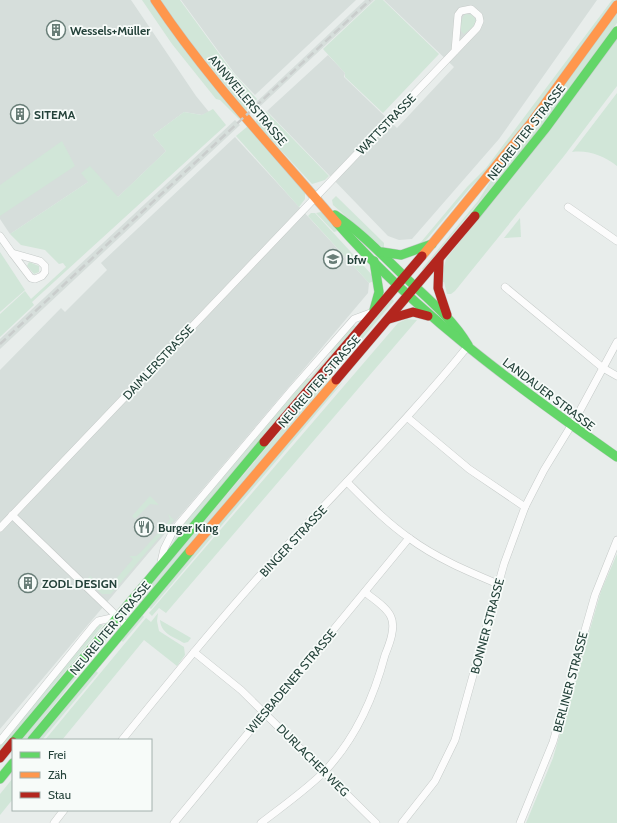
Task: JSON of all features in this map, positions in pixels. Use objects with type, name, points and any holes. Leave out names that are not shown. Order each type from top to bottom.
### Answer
[{"type":"main road","name":"ANNWEILERSTRASSE","points":[[155,0],[175,30],[231,100],[374,261],[409,295]]},
{"type":"main road","name":"NEUREUTER STRASSE","points":[[16,739],[117,616],[373,312],[405,277],[531,123],[617,5]]},
{"type":"main road","name":"NEUREUTER STRASSE","points":[[33,739],[127,626],[439,260],[545,129],[617,31]]},
{"type":"main road","name":"ANNWEILERSTRASSE","points":[[329,211],[346,222],[416,287]]},
{"type":"main road","points":[[380,252],[394,256],[406,255],[432,244]]},
{"type":"main road","points":[[439,260],[437,288],[448,318]]},
{"type":"main road","points":[[373,312],[377,304],[380,287],[374,261]]},
{"type":"main road","name":"LANDAUER STRASSE","points":[[416,287],[461,332],[468,346]]},
{"type":"main road","name":"LANDAUER STRASSE","points":[[409,295],[455,338],[468,346],[501,374],[571,426],[617,457]]},
{"type":"main road","points":[[388,319],[404,312],[414,311],[432,318]]},
{"type":"main road","name":"NEUREUTER STRASSE","points":[[0,758],[12,743]]},
{"type":"main road","points":[[0,779],[12,764]]},
{"type":"street","name":"WATTSTRASSE","points":[[316,197],[455,51],[479,25],[479,16],[471,9],[466,9],[458,15],[455,51]]},
{"type":"street","name":"DAIMLERSTRASSE","points":[[0,528],[230,285],[316,197]]},
{"type":"street","points":[[568,207],[617,241]]},
{"type":"street","points":[[0,236],[12,253],[31,278],[35,279],[42,276],[45,272],[45,266],[40,261],[12,253]]},
{"type":"street","points":[[504,287],[603,368],[617,376]]},
{"type":"street","name":"NEUREUTER STRASSE","points":[[161,564],[164,549],[173,531],[182,519],[354,319],[373,312]]},
{"type":"street","name":"BONNER STRASSE","points":[[402,823],[431,787],[453,745],[498,584],[510,546],[525,507],[544,470],[571,426],[617,342]]},
{"type":"street","name":"BINGER STRASSE","points":[[123,739],[194,652],[295,537],[408,418],[468,346]]},
{"type":"street","points":[[408,418],[463,464],[525,507]]},
{"type":"street","points":[[348,482],[384,518],[408,538],[453,564],[498,584]]},
{"type":"street","points":[[12,515],[127,626]]},
{"type":"street","name":"WIESBADENER STRASSE","points":[[174,823],[408,538]]},
{"type":"street","name":"BERLINER STRASSE","points":[[520,823],[555,736],[595,595],[617,540]]},
{"type":"street","points":[[261,823],[324,771],[341,751],[363,714],[378,680],[392,630],[392,620],[389,613],[365,592]]},
{"type":"street","name":"NEUREUTER STRASSE","points":[[0,741],[98,621],[117,616]]},
{"type":"street","name":"DURLACHER WEG","points":[[194,652],[230,680],[376,823]]},
{"type":"street","points":[[54,823],[63,811]]},
{"type":"shaded area","points":[[0,0],[131,0],[196,96],[209,112],[202,115],[184,112],[153,135],[166,151],[118,197],[88,182],[10,234],[0,219]]},
{"type":"shaded area","points":[[181,0],[356,0],[255,95],[235,74]]},
{"type":"shaded area","points":[[365,0],[374,0],[255,111],[251,107]]},
{"type":"shaded area","points":[[384,0],[597,0],[499,139],[412,239],[399,240],[388,236],[267,111],[328,55],[345,73],[344,77],[397,128],[454,67]]},
{"type":"shaded area","points":[[235,120],[240,125],[0,349],[0,339]]},
{"type":"shaded area","points":[[235,137],[369,283],[368,293],[0,729],[0,370],[61,308],[65,312],[107,270],[101,263]]},
{"type":"green space","points":[[142,0],[151,0],[241,117],[239,119],[220,100],[216,99],[172,44]]},
{"type":"green space","points":[[159,0],[180,0],[234,74],[257,99],[246,111],[175,23]]},
{"type":"green space","points":[[375,0],[383,0],[439,54],[383,113],[345,77],[345,73],[323,49]]},
{"type":"green space","points":[[612,0],[615,0],[535,110],[489,169],[470,188],[420,246],[409,249],[421,242],[467,187],[486,168]]},
{"type":"green space","points":[[617,11],[617,23],[539,130],[423,270],[422,269],[478,201],[495,174]]},
{"type":"green space","points":[[465,14],[472,15],[476,20],[474,26],[464,34],[461,31],[461,21]]},
{"type":"green space","points":[[617,38],[617,86],[564,156],[455,291],[451,294],[447,294],[444,282],[440,282],[446,259],[551,128]]},
{"type":"green space","points":[[617,93],[617,166],[596,154],[572,152]]},
{"type":"green space","points":[[213,109],[226,125],[32,302],[34,305],[0,337],[0,314],[25,291],[31,299],[66,267],[63,263],[59,264],[45,250],[21,245],[10,234],[88,182],[81,173],[90,166],[118,197],[166,151],[153,135],[184,112],[202,115]]},
{"type":"green space","points":[[266,111],[329,176],[325,180],[312,184],[255,122]]},
{"type":"green space","points":[[248,126],[305,190],[305,199],[299,207],[236,136]]},
{"type":"green space","points":[[62,141],[75,166],[0,216],[0,185]]},
{"type":"green space","points":[[336,196],[384,243],[384,249],[333,205],[332,200]]},
{"type":"green space","points":[[321,212],[331,220],[337,231],[334,232],[316,213]]},
{"type":"green space","points":[[311,213],[315,213],[372,275],[374,281],[369,283],[308,216]]},
{"type":"green space","points":[[520,218],[521,237],[504,238]]},
{"type":"green space","points":[[0,252],[25,290],[0,312]]},
{"type":"green space","points":[[29,262],[39,266],[39,272],[34,274],[27,266]]},
{"type":"green space","points":[[392,299],[394,301],[323,387],[139,605],[136,602]]},
{"type":"green space","points":[[407,319],[417,320],[166,613],[159,608],[152,616],[149,613],[398,323]]},
{"type":"green space","points":[[353,325],[356,326],[171,546],[182,526],[306,379],[310,378],[331,354],[330,352]]},
{"type":"green space","points":[[343,382],[151,609],[148,607],[332,392]]},
{"type":"green space","points":[[150,496],[159,505],[150,504],[135,519],[132,516]]},
{"type":"green space","points":[[168,514],[174,520],[111,594],[102,594],[88,581],[87,579],[90,576],[102,587],[109,587],[133,559],[129,556],[136,556],[140,553],[168,522],[170,519]]},
{"type":"green space","points":[[617,554],[617,823],[526,823],[553,758],[601,591]]},
{"type":"green space","points":[[158,613],[157,621],[159,631],[184,647],[185,655],[177,666],[144,640],[63,739],[46,739],[146,618],[151,622]]},
{"type":"green space","points":[[142,614],[144,617],[123,642],[121,640]]},
{"type":"green space","points":[[160,620],[191,638],[188,642],[184,643],[172,637],[165,632]]},
{"type":"green space","points":[[98,624],[103,625],[0,751],[0,744]]},
{"type":"green space","points":[[112,630],[113,631],[27,739],[21,739]]},
{"type":"green space","points":[[96,671],[98,673],[43,739],[39,739]]},
{"type":"green space","points":[[12,779],[12,800],[0,815],[0,794]]},
{"type":"railway","points":[[0,344],[370,0]]},
{"type":"traffic: fast","points":[[475,216],[545,129],[617,31]]},
{"type":"traffic: fast","points":[[335,215],[363,237],[439,309],[455,326],[468,345]]},
{"type":"traffic: fast","points":[[337,223],[368,257],[435,319],[542,404],[617,457]]},
{"type":"traffic: fast","points":[[382,252],[401,255],[432,244]]},
{"type":"traffic: fast","points":[[374,261],[379,292],[374,310]]},
{"type":"traffic: fast","points":[[16,739],[264,442]]},
{"type":"traffic: fast","points":[[33,739],[190,551]]},
{"type":"traffic: fast","points":[[0,779],[12,764]]},
{"type":"traffic: slow","points":[[155,0],[175,30],[197,58],[337,223]]},
{"type":"traffic: slow","points":[[422,256],[531,123],[617,5]]},
{"type":"traffic: slow","points":[[190,551],[336,380]]},
{"type":"traffic: jam","points":[[336,380],[475,216]]},
{"type":"traffic: jam","points":[[264,442],[422,256]]},
{"type":"traffic: jam","points":[[439,260],[438,288],[447,315]]},
{"type":"traffic: jam","points":[[389,319],[413,312],[428,316]]},
{"type":"traffic: jam","points":[[0,758],[12,743]]},
{"type":"place","name":"Wessels+Müller","points":[[56,30]]},
{"type":"place","name":"SITEMA","points":[[20,114]]},
{"type":"place","name":"bfw","points":[[333,259]]},
{"type":"place","name":"Burger King","points":[[144,527]]},
{"type":"place","name":"ZODL DESIGN","points":[[28,583]]}]
